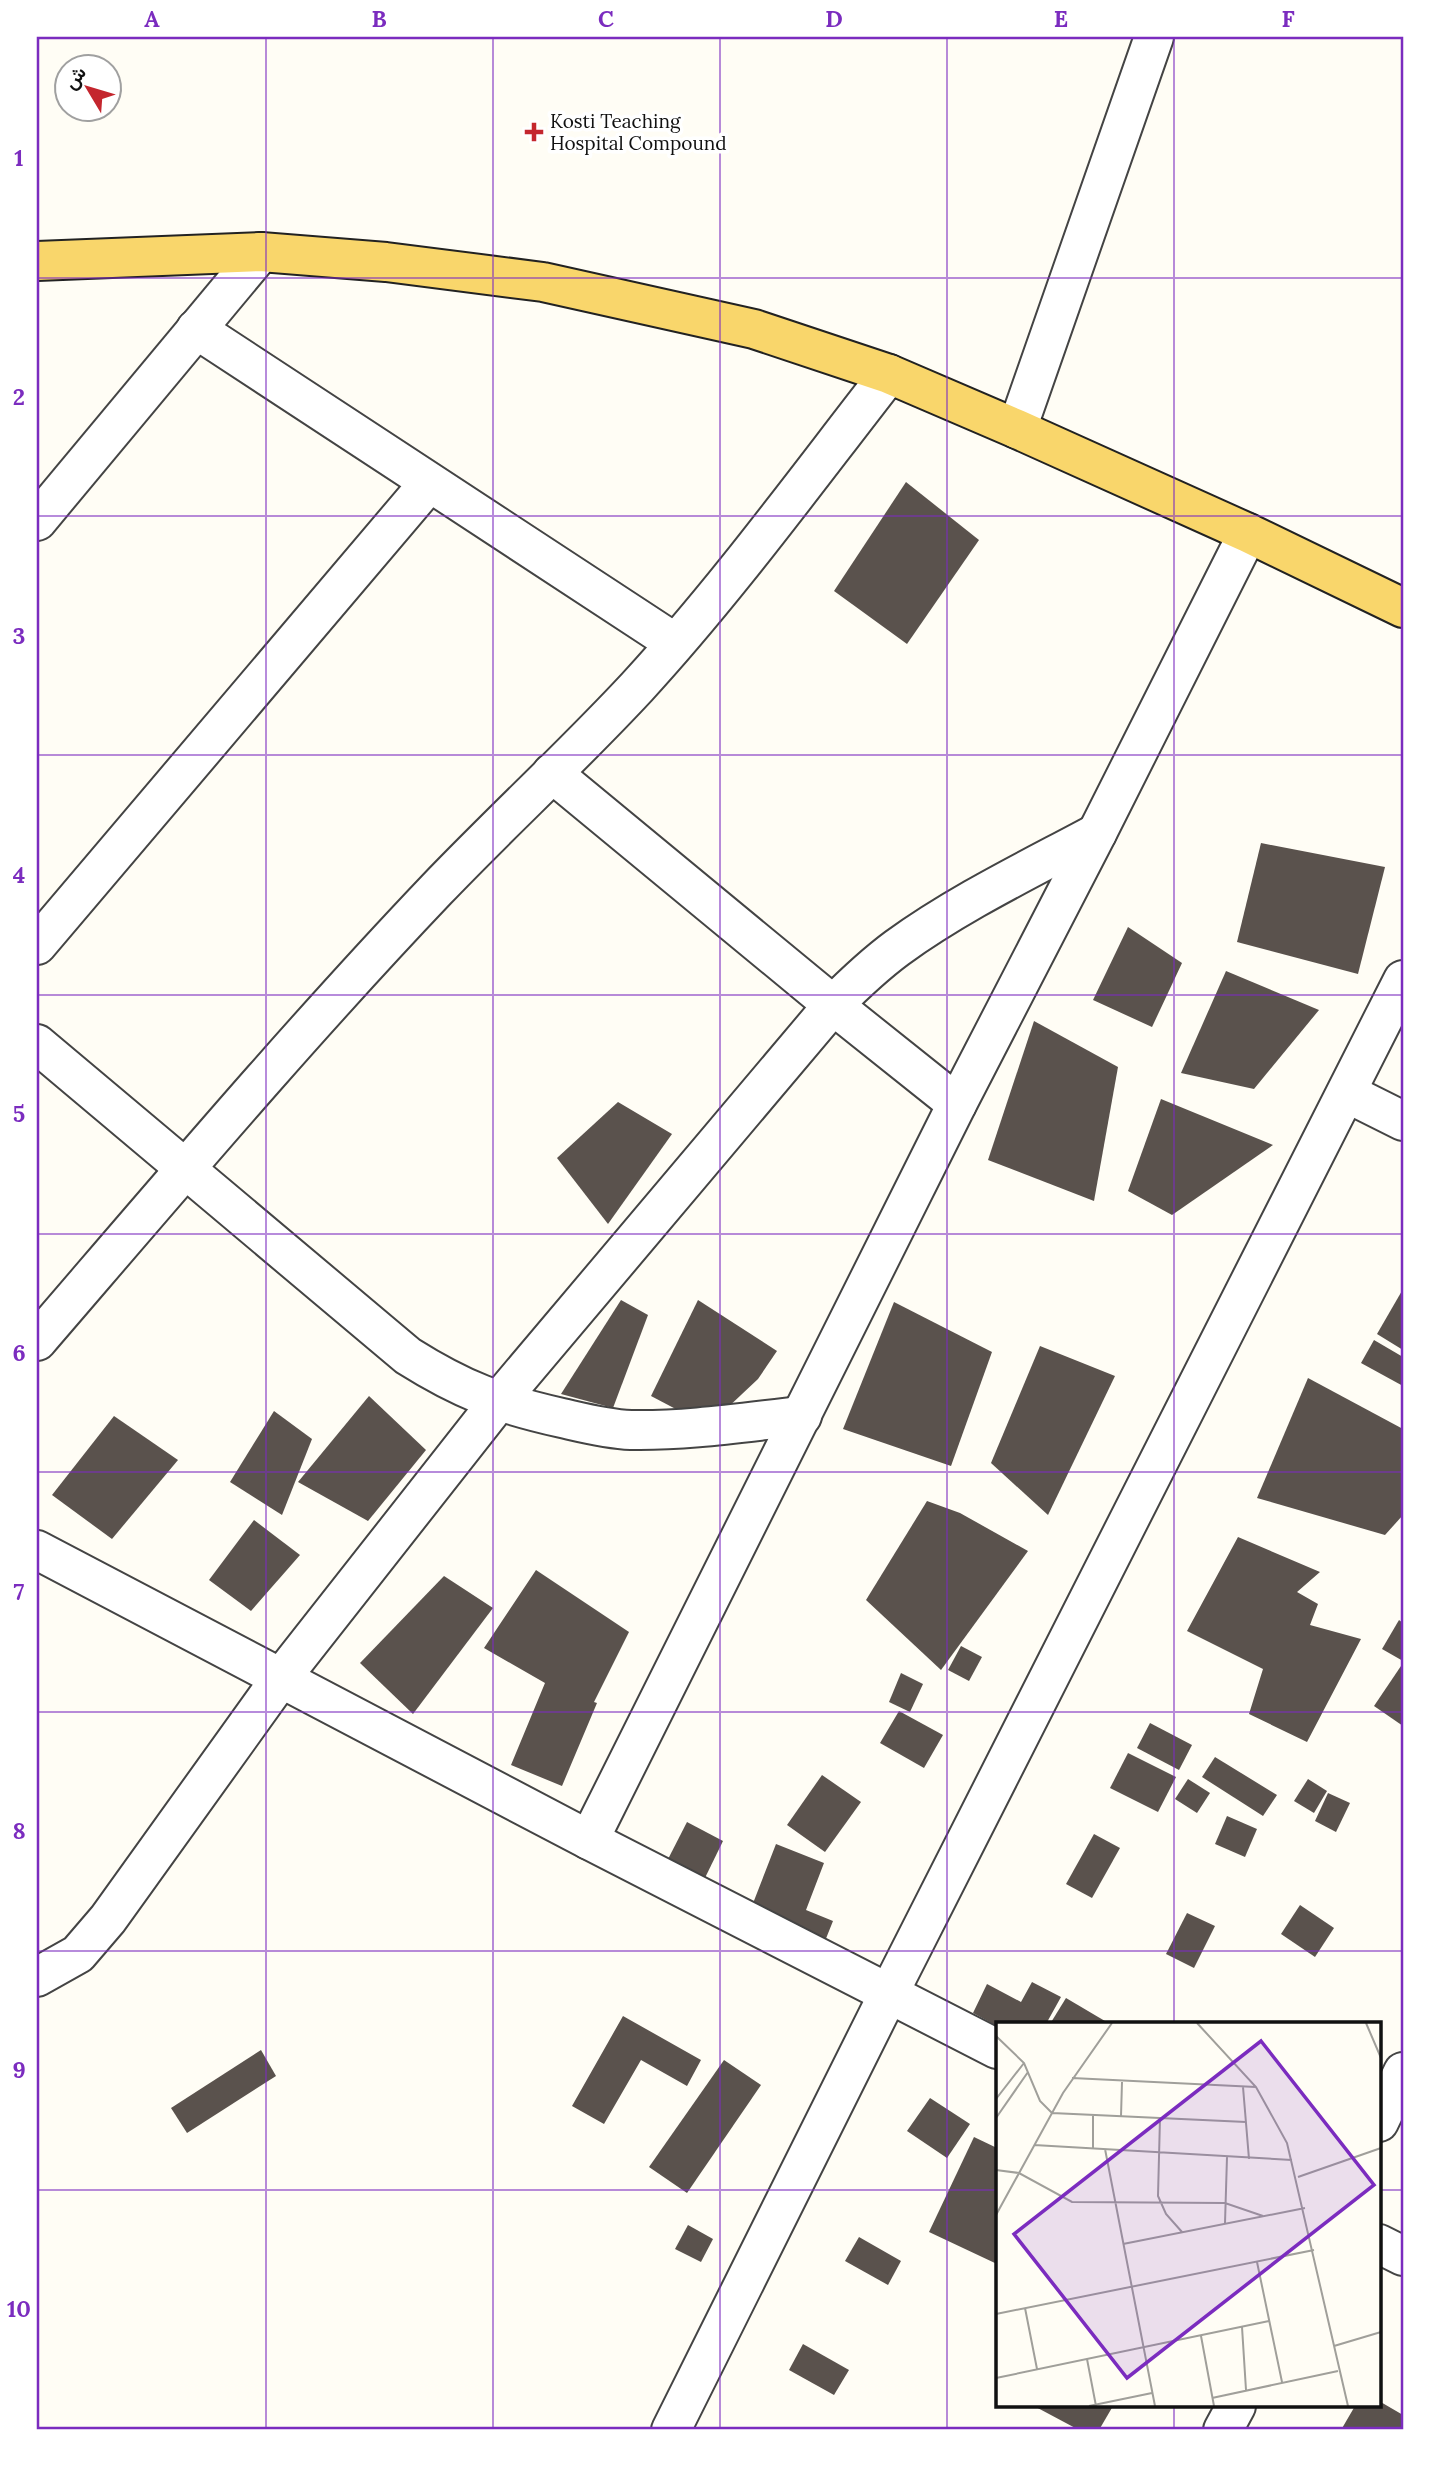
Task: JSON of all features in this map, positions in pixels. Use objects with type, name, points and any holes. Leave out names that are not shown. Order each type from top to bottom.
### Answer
[{"type":"main road","points":[[37,261],[261,252],[386,262],[543,282],[754,329],[889,374],[1017,429],[1248,533],[1403,608]]},
{"type":"street","points":[[1017,429],[1154,37]]},
{"type":"street","points":[[37,521],[261,252]]},
{"type":"street","points":[[197,329],[675,643]]},
{"type":"street","points":[[37,1341],[185,1169],[402,927],[636,687],[675,643],[713,599],[889,374]]},
{"type":"street","points":[[37,945],[429,483]]},
{"type":"street","points":[[589,1840],[957,1104],[1248,533]]},
{"type":"street","points":[[552,773],[957,1104]]},
{"type":"street","points":[[37,1977],[78,1954],[108,1919],[281,1678],[498,1402],[833,1005],[866,973],[925,929],[1097,833]]},
{"type":"street","points":[[671,2430],[888,1993],[1403,980]]},
{"type":"street","points":[[37,1044],[408,1356],[465,1389],[498,1402],[589,1425],[631,1430],[708,1426],[802,1416]]},
{"type":"street","points":[[1347,1093],[1403,1121]]},
{"type":"street","points":[[37,1550],[589,1840],[996,2048]]},
{"type":"street","points":[[1380,2120],[1403,2072]]},
{"type":"street","points":[[1380,2244],[1403,2256]]},
{"type":"street","points":[[1223,2430],[1235,2408]]},
{"type":"building","points":[[906,482],[979,540],[907,644],[834,591]]},
{"type":"building","points":[[1261,843],[1385,867],[1358,974],[1237,942]]},
{"type":"building","points":[[1128,927],[1182,963],[1152,1027],[1093,1000]]},
{"type":"building","points":[[1226,971],[1319,1010],[1254,1089],[1181,1073]]},
{"type":"building","points":[[1034,1021],[1118,1067],[1094,1201],[988,1160]]},
{"type":"building","points":[[1161,1099],[1273,1145],[1172,1215],[1128,1191]]},
{"type":"building","points":[[618,1102],[672,1134],[608,1224],[557,1158]]},
{"type":"building","points":[[1403,1289],[1403,1350],[1377,1334]]},
{"type":"building","points":[[621,1300],[648,1315],[613,1408],[561,1394]]},
{"type":"building","points":[[698,1300],[777,1351],[758,1379],[708,1426],[651,1396]]},
{"type":"building","points":[[894,1302],[992,1352],[951,1466],[843,1429]]},
{"type":"building","points":[[1374,1340],[1403,1357],[1403,1386],[1361,1363]]},
{"type":"building","points":[[1040,1346],[1115,1376],[1048,1515],[991,1463]]},
{"type":"building","points":[[1308,1378],[1403,1429],[1403,1515],[1385,1535],[1257,1498]]},
{"type":"building","points":[[369,1396],[426,1450],[368,1521],[298,1482]]},
{"type":"building","points":[[274,1411],[312,1439],[282,1515],[230,1482]]},
{"type":"building","points":[[114,1416],[178,1460],[112,1539],[52,1495]]},
{"type":"building","points":[[927,1501],[960,1513],[1028,1551],[941,1670],[866,1600]]},
{"type":"building","points":[[254,1520],[300,1555],[251,1611],[209,1580]]},
{"type":"building","points":[[1238,1537],[1320,1572],[1297,1592],[1318,1604],[1310,1625],[1361,1639],[1307,1742],[1249,1714],[1263,1669],[1187,1631]]},
{"type":"building","points":[[536,1570],[629,1632],[594,1702],[597,1703],[562,1786],[511,1765],[545,1683],[484,1648]]},
{"type":"building","points":[[444,1576],[493,1608],[413,1714],[360,1663]]},
{"type":"building","points":[[1399,1620],[1403,1623],[1403,1661],[1382,1649]]},
{"type":"building","points":[[961,1646],[982,1657],[969,1681],[948,1670]]},
{"type":"building","points":[[1403,1663],[1403,1726],[1374,1706]]},
{"type":"building","points":[[901,1673],[923,1684],[910,1712],[889,1702]]},
{"type":"building","points":[[899,1711],[943,1735],[924,1768],[880,1743]]},
{"type":"building","points":[[1150,1723],[1192,1745],[1179,1770],[1137,1748]]},
{"type":"building","points":[[1128,1753],[1176,1777],[1158,1812],[1110,1788]]},
{"type":"building","points":[[1215,1757],[1277,1795],[1263,1816],[1202,1777]]},
{"type":"building","points":[[822,1775],[861,1802],[825,1852],[787,1825]]},
{"type":"building","points":[[1188,1779],[1210,1793],[1197,1813],[1175,1799]]},
{"type":"building","points":[[1308,1779],[1327,1791],[1314,1813],[1294,1801]]},
{"type":"building","points":[[1328,1793],[1350,1803],[1336,1832],[1315,1821]]},
{"type":"building","points":[[1227,1816],[1257,1829],[1245,1857],[1215,1844]]},
{"type":"building","points":[[687,1822],[723,1841],[702,1884],[665,1865]]},
{"type":"building","points":[[1094,1834],[1120,1848],[1092,1898],[1066,1884]]},
{"type":"building","points":[[776,1844],[824,1863],[806,1910],[833,1921],[825,1941],[750,1911]]},
{"type":"building","points":[[1300,1905],[1334,1928],[1315,1957],[1281,1934]]},
{"type":"building","points":[[1187,1913],[1215,1926],[1194,1968],[1166,1954]]},
{"type":"building","points":[[1032,1982],[1061,1997],[1047,2022],[996,2022],[996,2025],[973,2013],[987,1984],[1021,2002]]},
{"type":"building","points":[[1066,1998],[1107,2022],[1051,2022]]},
{"type":"building","points":[[623,2016],[701,2060],[687,2086],[641,2060],[604,2124],[572,2106]]},
{"type":"building","points":[[261,2050],[276,2076],[187,2133],[171,2108]]},
{"type":"building","points":[[724,2060],[761,2085],[687,2193],[649,2167]]},
{"type":"building","points":[[930,2098],[970,2124],[947,2158],[907,2131]]},
{"type":"building","points":[[974,2137],[996,2148],[996,2264],[929,2232]]},
{"type":"building","points":[[688,2225],[713,2239],[701,2262],[675,2249]]},
{"type":"building","points":[[859,2237],[901,2261],[888,2285],[845,2261]]},
{"type":"building","points":[[803,2344],[849,2370],[834,2395],[789,2370]]},
{"type":"building","points":[[1380,2402],[1403,2415],[1402,2430],[1341,2430],[1354,2408],[1380,2408]]},
{"type":"building","points":[[1038,2408],[1112,2408],[1099,2430],[1079,2430]]},
{"type":"place","name":"Kosti Teaching Hospital Compound","points":[[534,132]]}]
